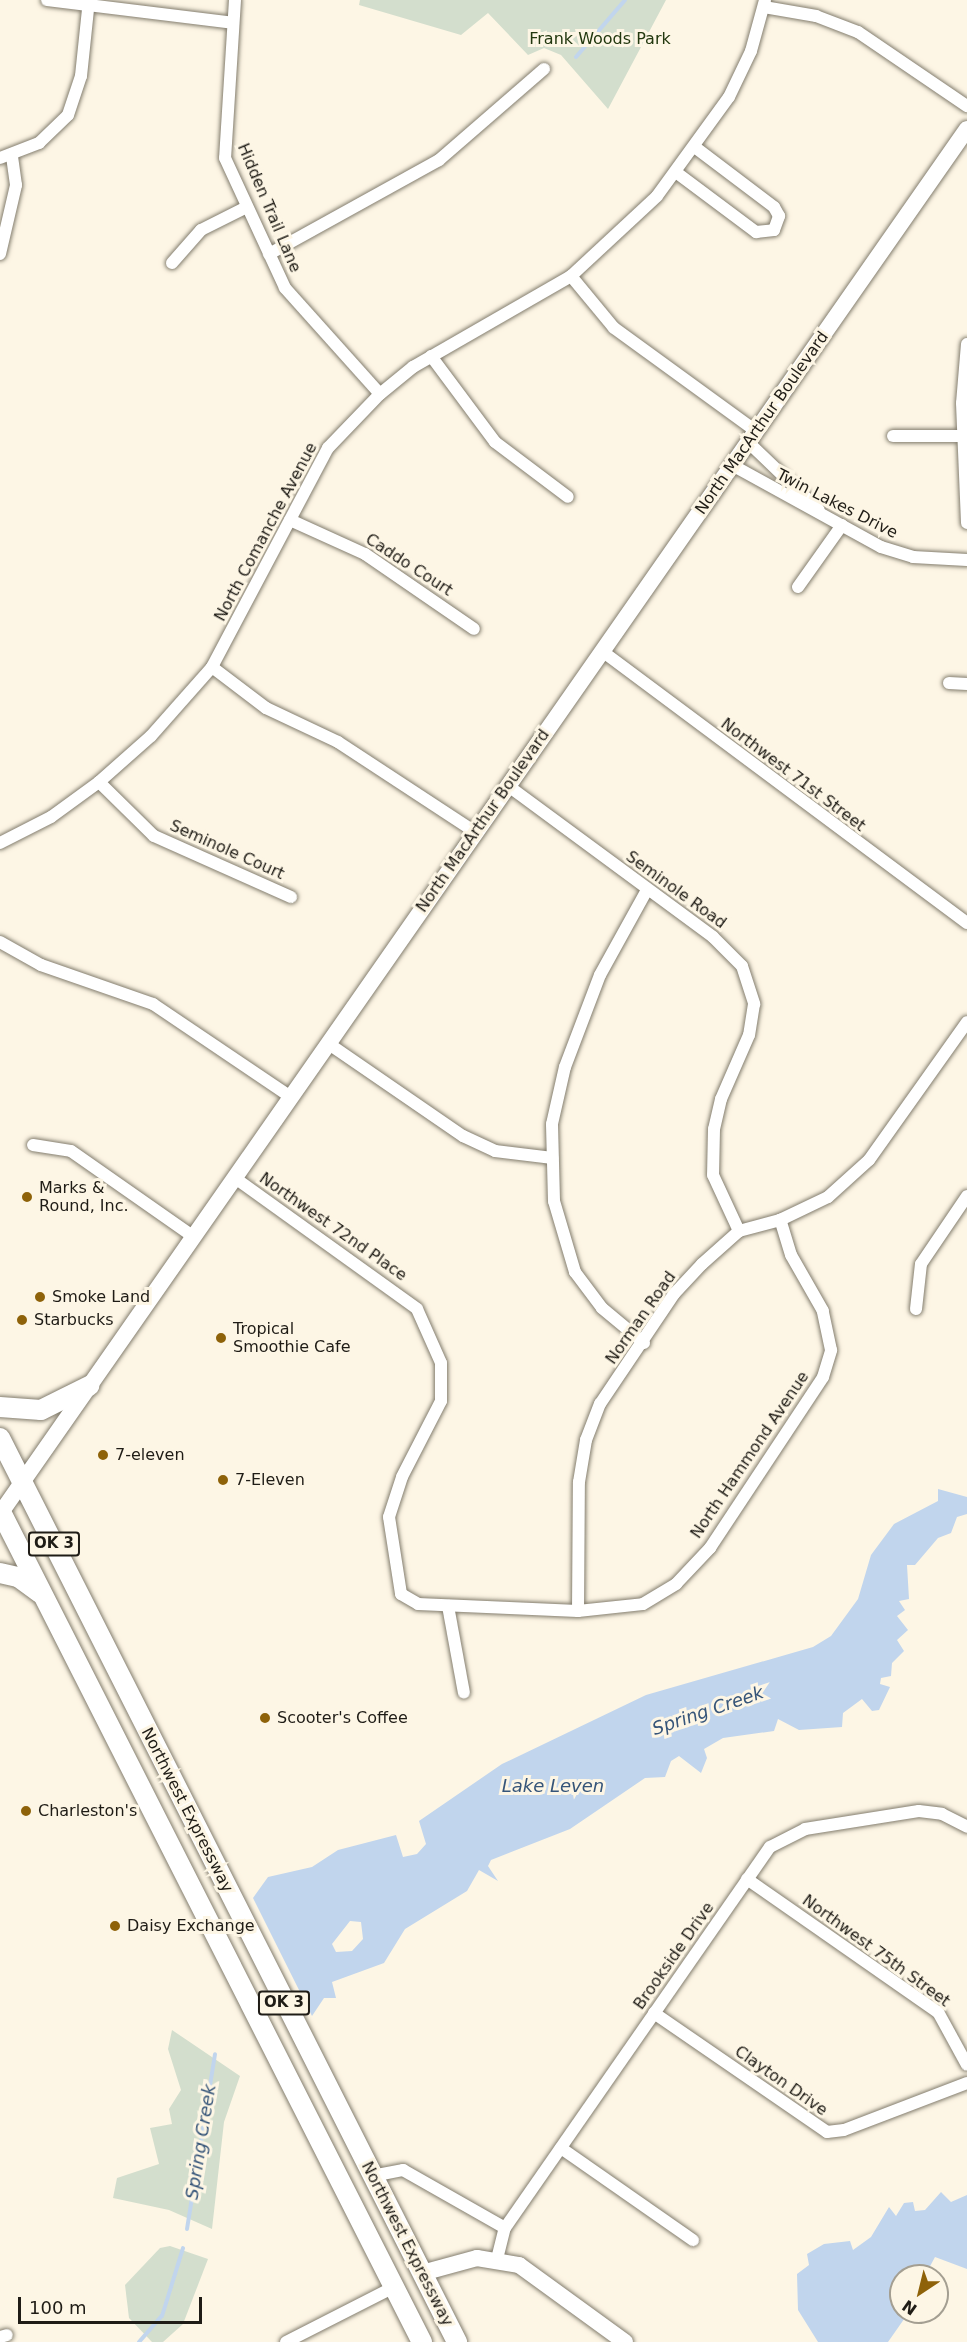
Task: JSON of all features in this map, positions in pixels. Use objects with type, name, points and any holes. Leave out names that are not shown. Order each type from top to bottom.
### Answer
[{"type":"highway","points":[[0,1407],[41,1410],[89,1386]]},
{"type":"highway","name":"Northwest Expressway","points":[[0,1438],[457,2342]]},
{"type":"highway","name":"Northwest Expressway","points":[[0,1512],[422,2342]]},
{"type":"highway","points":[[0,1573],[18,1577],[44,1597]]},
{"type":"highway","points":[[138,1782],[165,1767]]},
{"type":"highway","points":[[394,2287],[422,2273]]},
{"type":"main road","name":"North MacArthur Boulevard","points":[[0,1512],[967,129]]},
{"type":"main road","points":[[422,2273],[452,2261],[497,2259],[548,2281],[625,2342]]},
{"type":"street","points":[[47,0],[88,2],[233,23]]},
{"type":"street","name":"Hidden Trail Lane","points":[[234,0],[223,148],[247,207],[292,297],[380,394]]},
{"type":"street","points":[[0,255],[16,185],[6,157],[52,134],[74,103],[88,2]]},
{"type":"street","points":[[764,4],[816,16],[851,29],[967,106]]},
{"type":"street","name":"North Comanche Avenue","points":[[0,843],[51,818],[99,782],[157,730],[212,667],[328,448],[380,394],[432,356],[571,276],[677,173],[696,148],[742,71],[764,4]]},
{"type":"street","points":[[269,254],[439,160],[544,69]]},
{"type":"street","points":[[677,173],[756,232],[766,235],[777,226],[774,207],[696,148]]},
{"type":"street","points":[[172,262],[201,230],[247,207]]},
{"type":"street","points":[[571,276],[615,328],[752,436],[819,510]]},
{"type":"street","points":[[967,344],[963,436],[967,523]]},
{"type":"street","points":[[432,356],[487,434],[568,497]]},
{"type":"street","points":[[893,436],[963,436]]},
{"type":"street","name":"Twin Lakes Drive","points":[[732,465],[897,553],[967,560]]},
{"type":"street","name":"Caddo Court","points":[[290,520],[365,554],[474,629]]},
{"type":"street","points":[[798,587],[842,525]]},
{"type":"street","name":"Northwest 71st Street","points":[[602,651],[967,923]]},
{"type":"street","points":[[212,667],[266,708],[338,742],[475,832]]},
{"type":"street","points":[[949,683],[967,684]]},
{"type":"street","name":"Seminole Court","points":[[99,782],[154,836],[291,897]]},
{"type":"street","name":"Seminole Road","points":[[507,785],[713,937],[742,966],[754,1004],[750,1035],[721,1099],[714,1129],[713,1175],[739,1231]]},
{"type":"street","points":[[645,1343],[602,1308],[575,1272],[554,1201],[552,1124],[565,1067],[600,975],[647,890]]},
{"type":"street","points":[[0,942],[41,965],[159,1008],[291,1097]]},
{"type":"street","name":"Norman Road","points":[[578,1611],[579,1482],[586,1440],[600,1404],[645,1343],[674,1294],[739,1231],[780,1220],[828,1197],[869,1160],[967,1022]]},
{"type":"street","points":[[328,1044],[463,1136],[495,1151],[553,1158]]},
{"type":"street","points":[[33,1145],[71,1151],[194,1237]]},
{"type":"street","name":"Northwest 72nd Place","points":[[235,1178],[417,1310],[441,1363],[441,1401],[402,1477],[389,1517],[401,1594],[418,1604],[448,1606]]},
{"type":"street","points":[[916,1309],[921,1264],[967,1196]]},
{"type":"street","name":"North Hammond Avenue","points":[[448,1606],[578,1611],[643,1604],[676,1584],[710,1548],[823,1377],[831,1350],[823,1311],[791,1255],[780,1220]]},
{"type":"street","points":[[448,1606],[464,1693]]},
{"type":"street","name":"Brookside Drive","points":[[497,2259],[505,2228],[747,1879],[779,1840],[805,1829],[919,1811],[942,1814],[967,1827]]},
{"type":"street","name":"Northwest 75th Street","points":[[747,1879],[938,2012],[967,2065]]},
{"type":"street","name":"Clayton Drive","points":[[654,2013],[827,2132],[844,2130],[967,2083]]},
{"type":"street","points":[[561,2148],[693,2240]]},
{"type":"street","points":[[372,2176],[403,2170],[505,2228]]},
{"type":"street","points":[[286,2342],[394,2287]]},
{"type":"green space","name":"Frank Woods Park","points":[[360,0],[666,0],[608,109],[561,55],[544,48],[528,55],[488,13],[461,35],[359,5]]},
{"type":"green space","points":[[172,2030],[240,2076],[224,2122],[212,2229],[169,2210],[113,2198],[117,2178],[159,2164],[150,2128],[172,2124],[169,2109],[181,2090],[168,2049]]},
{"type":"green space","points":[[170,2246],[208,2259],[183,2324],[163,2342],[152,2342],[129,2318],[125,2285],[160,2248]]},
{"type":"water","name":"Lake Leven","points":[[938,1489],[967,1497],[967,1514],[957,1517],[951,1533],[938,1538],[915,1565],[907,1565],[909,1599],[899,1601],[905,1610],[897,1616],[908,1630],[897,1640],[904,1651],[892,1663],[891,1676],[881,1678],[880,1684],[890,1687],[879,1710],[872,1711],[862,1699],[843,1713],[842,1727],[799,1730],[778,1719],[774,1731],[723,1738],[704,1749],[707,1758],[701,1773],[679,1756],[671,1761],[665,1777],[645,1778],[570,1829],[491,1860],[488,1866],[498,1881],[479,1870],[467,1891],[405,1929],[384,1963],[332,1982],[336,1998],[324,1998],[312,2016],[253,1898],[268,1877],[312,1867],[338,1850],[396,1835],[403,1857],[417,1854],[426,1844],[419,1821],[502,1764],[646,1695],[813,1647],[831,1636],[858,1599],[871,1555],[894,1524],[938,1501]],"holes":[[[350,1921],[361,1922],[363,1939],[352,1951],[336,1952],[332,1944]]]},
{"type":"water","points":[[941,2192],[951,2202],[967,2195],[967,2269],[935,2257],[931,2264],[889,2264],[889,2324],[901,2324],[888,2342],[818,2342],[798,2310],[797,2274],[809,2265],[807,2254],[824,2244],[850,2241],[853,2250],[871,2237],[889,2207],[896,2216],[904,2203],[913,2202],[915,2211],[925,2210]]},
{"type":"waterway","points":[[576,57],[625,0]]},
{"type":"waterway","name":"Spring Creek","points":[[187,2229],[215,2054]]},
{"type":"waterway","name":"Spring Creek","points":[[139,2342],[162,2316],[183,2248]]},
{"type":"place","name":"Marks & Round, Inc.","points":[[27,1197]]},
{"type":"place","name":"Smoke Land","points":[[40,1297]]},
{"type":"place","name":"Starbucks","points":[[22,1320]]},
{"type":"place","name":"Tropical Smoothie Cafe","points":[[221,1338]]},
{"type":"place","name":"7-eleven","points":[[103,1455]]},
{"type":"place","name":"7-Eleven","points":[[223,1480]]},
{"type":"place","name":"Scooter's Coffee","points":[[265,1718]]},
{"type":"place","name":"Charleston's","points":[[26,1811]]},
{"type":"place","name":"Daisy Exchange","points":[[115,1926]]}]
